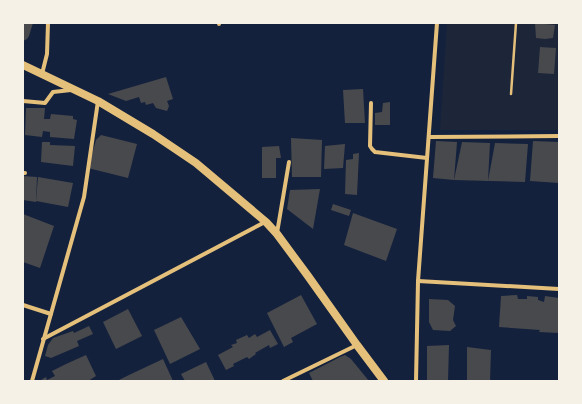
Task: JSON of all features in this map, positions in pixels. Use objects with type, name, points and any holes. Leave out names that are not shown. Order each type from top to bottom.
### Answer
[{"type":"main road","points":[[23,65],[98,101],[154,134],[196,163],[266,222],[277,234],[384,381]]},
{"type":"street","points":[[42,74],[47,54],[48,23]]},
{"type":"street","points":[[416,381],[418,281],[437,23]]},
{"type":"street","points":[[23,101],[45,103],[53,92],[74,90]]},
{"type":"street","points":[[32,381],[84,197],[98,101]]},
{"type":"street","points":[[371,103],[370,146],[375,152],[427,158]]},
{"type":"street","points":[[429,137],[559,136]]},
{"type":"street","points":[[277,234],[289,162]]},
{"type":"street","points":[[43,340],[266,222]]},
{"type":"street","points":[[418,281],[559,289]]},
{"type":"street","points":[[23,305],[51,314]]},
{"type":"street","points":[[283,381],[357,345]]},
{"type":"lane","points":[[511,94],[516,23]]},
{"type":"shaded area","points":[[447,23],[559,23],[559,130],[440,130]]},
{"type":"building","points":[[23,23],[33,23],[29,36],[23,41]]},
{"type":"building","points":[[535,23],[555,25],[553,38],[536,38]]},
{"type":"building","points":[[540,47],[556,48],[554,74],[538,73]]},
{"type":"building","points":[[166,77],[173,99],[167,101],[169,106],[167,111],[156,108],[153,103],[146,105],[145,102],[141,103],[139,97],[126,101],[108,94]]},
{"type":"building","points":[[363,89],[365,123],[345,123],[343,90]]},
{"type":"building","points":[[390,102],[390,125],[375,125],[375,113],[382,112],[383,103]]},
{"type":"building","points":[[26,108],[45,108],[44,119],[50,119],[51,114],[73,116],[73,119],[77,120],[74,139],[50,137],[50,132],[43,131],[42,137],[25,135]]},
{"type":"building","points":[[101,135],[137,144],[128,178],[88,168],[96,140]]},
{"type":"building","points":[[291,138],[322,140],[321,177],[292,177]]},
{"type":"building","points":[[436,141],[457,142],[454,180],[433,178]]},
{"type":"building","points":[[533,141],[559,142],[559,183],[530,181]]},
{"type":"building","points":[[42,142],[50,142],[50,145],[75,146],[73,166],[41,162]]},
{"type":"building","points":[[462,142],[490,143],[488,181],[454,180]]},
{"type":"building","points":[[495,143],[528,144],[525,182],[488,181]]},
{"type":"building","points":[[345,144],[343,168],[324,169],[325,146]]},
{"type":"building","points":[[279,146],[281,158],[276,158],[276,178],[262,178],[262,147]]},
{"type":"building","points":[[359,153],[357,195],[345,194],[346,160],[353,159],[353,154]]},
{"type":"building","points":[[23,176],[37,177],[36,202],[23,200]]},
{"type":"building","points":[[38,177],[73,183],[68,207],[36,201]]},
{"type":"building","points":[[320,189],[313,229],[287,209],[290,190]]},
{"type":"building","points":[[333,204],[351,210],[349,216],[331,210]]},
{"type":"building","points":[[353,213],[397,229],[386,261],[344,245]]},
{"type":"building","points":[[23,214],[54,226],[40,268],[23,262]]},
{"type":"building","points":[[301,295],[317,324],[291,338],[293,342],[284,347],[267,313]]},
{"type":"building","points":[[517,295],[518,299],[527,299],[527,296],[538,297],[538,300],[544,302],[545,296],[559,298],[559,333],[499,327],[501,296]]},
{"type":"building","points":[[429,299],[448,300],[455,306],[453,320],[456,326],[450,331],[433,330],[429,322]]},
{"type":"building","points":[[128,309],[142,336],[116,349],[103,322]]},
{"type":"building","points":[[181,317],[200,349],[170,364],[154,330]]},
{"type":"building","points":[[89,326],[93,334],[77,341],[79,346],[51,358],[45,356],[48,345],[53,338],[73,331],[74,333]]},
{"type":"building","points":[[270,330],[278,344],[270,348],[269,345],[255,353],[256,354],[249,359],[247,357],[233,364],[234,366],[226,370],[218,355],[233,347],[231,345],[237,343],[236,340],[247,335],[249,338],[255,334],[257,337]]},
{"type":"building","points":[[449,345],[448,381],[427,381],[427,346]]},
{"type":"building","points":[[467,347],[491,350],[490,381],[467,381]]},
{"type":"building","points":[[86,355],[96,376],[88,381],[40,381],[46,377],[47,380],[55,376],[52,371]]},
{"type":"building","points":[[345,355],[351,359],[369,381],[313,381],[309,373]]},
{"type":"building","points":[[163,359],[173,381],[117,381],[129,375]]},
{"type":"building","points":[[206,362],[215,381],[185,381],[181,374]]}]
